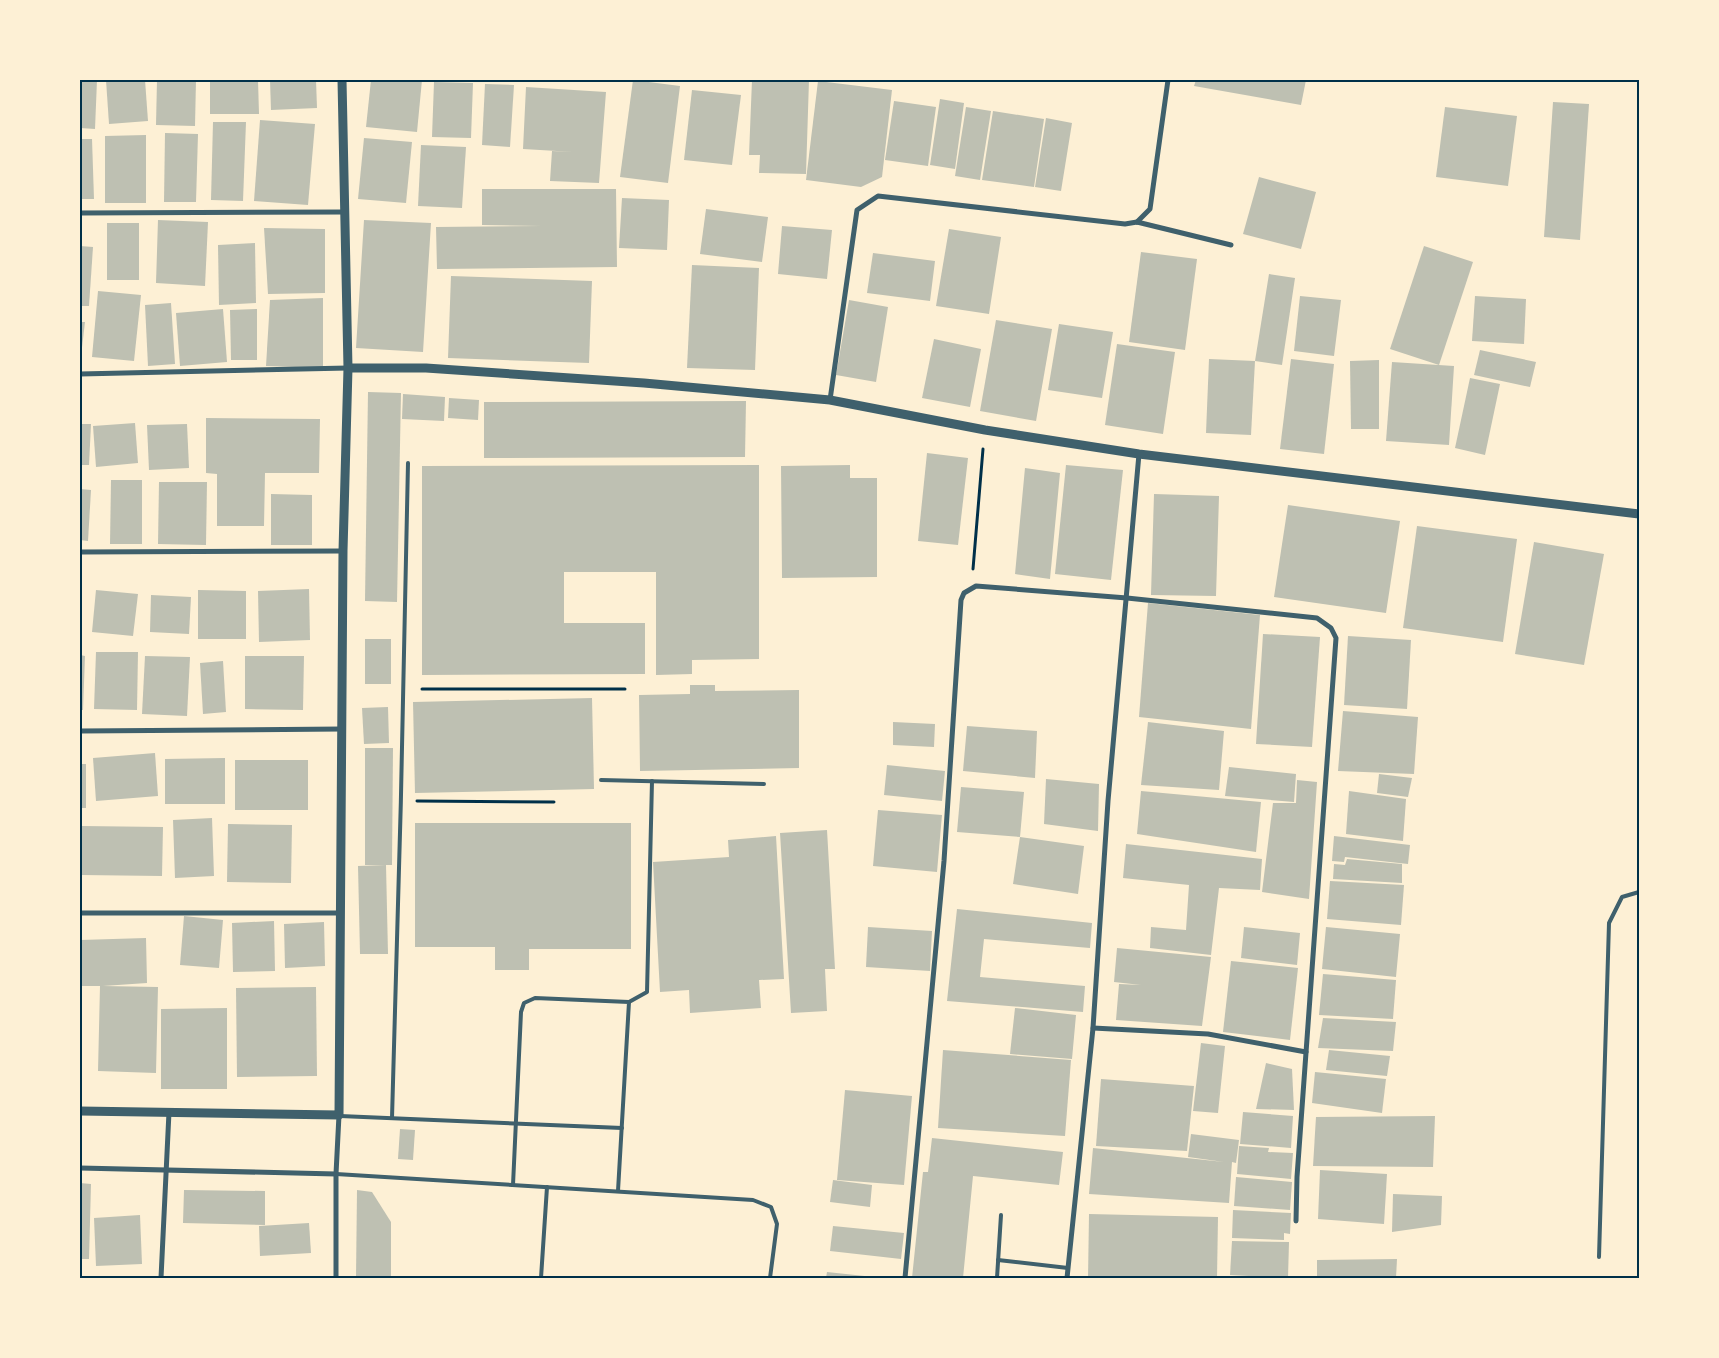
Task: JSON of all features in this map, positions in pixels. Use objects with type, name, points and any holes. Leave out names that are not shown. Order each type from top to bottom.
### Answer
[{"type":"street","points":[[336,1278],[343,551],[348,368],[342,80]]},
{"type":"street","points":[[1137,222],[1150,209],[1168,80]]},
{"type":"street","points":[[830,400],[857,210],[866,202],[878,196],[1125,224],[1137,222],[1230,245]]},
{"type":"street","points":[[80,213],[346,212]]},
{"type":"street","points":[[80,374],[348,368],[436,369],[644,383],[830,400],[985,430],[1139,454],[1639,514]]},
{"type":"street","points":[[1067,1278],[1093,1028],[1109,791],[1139,454]]},
{"type":"street","points":[[80,552],[343,551]]},
{"type":"street","points":[[905,1278],[944,861],[961,600],[964,593],[971,588],[1127,598],[1317,618],[1331,628],[1336,638],[1297,1178],[1296,1221]]},
{"type":"street","points":[[80,731],[342,729]]},
{"type":"street","points":[[80,913],[341,913]]},
{"type":"street","points":[[1093,1028],[1208,1034],[1306,1052]]},
{"type":"street","points":[[80,1111],[339,1116]]},
{"type":"street","points":[[161,1278],[169,1112]]},
{"type":"street","points":[[80,1168],[336,1174]]},
{"type":"lane","points":[[392,1118],[399,941],[399,801],[404,689],[408,463]]},
{"type":"lane","points":[[601,780],[764,784]]},
{"type":"lane","points":[[513,1185],[521,1012],[524,1003],[535,998],[629,1002],[647,992],[652,781]]},
{"type":"lane","points":[[1599,1257],[1609,923],[1622,897],[1639,892]]},
{"type":"lane","points":[[618,1190],[629,1002]]},
{"type":"lane","points":[[339,1116],[622,1128]]},
{"type":"lane","points":[[336,1174],[618,1190],[753,1200],[771,1207],[777,1224],[770,1278]]},
{"type":"lane","points":[[541,1278],[547,1186]]},
{"type":"lane","points":[[997,1278],[1000,1215]]},
{"type":"lane","points":[[998,1260],[1068,1268]]},
{"type":"path","points":[[971,588],[985,430]]},
{"type":"path","points":[[404,689],[625,689]]},
{"type":"path","points":[[399,801],[554,802]]},
{"type":"building","points":[[80,80],[97,80],[95,129],[80,128]]},
{"type":"building","points":[[106,80],[145,80],[148,121],[109,124]]},
{"type":"building","points":[[157,80],[196,80],[195,126],[156,125]]},
{"type":"building","points":[[210,80],[258,80],[259,114],[210,114]]},
{"type":"building","points":[[270,80],[316,80],[317,108],[271,110]]},
{"type":"building","points":[[371,80],[422,80],[417,132],[366,127]]},
{"type":"building","points":[[633,80],[680,86],[668,183],[620,177]]},
{"type":"building","points":[[752,80],[809,80],[806,174],[759,173],[760,155],[749,155]]},
{"type":"building","points":[[1196,80],[1306,80],[1301,105],[1194,86]]},
{"type":"building","points":[[818,81],[892,90],[882,177],[861,187],[806,180]]},
{"type":"building","points":[[434,82],[473,83],[471,138],[432,137]]},
{"type":"building","points":[[485,84],[514,85],[510,147],[482,145]]},
{"type":"building","points":[[526,87],[606,92],[599,183],[550,181],[552,151],[574,152],[523,149]]},
{"type":"building","points":[[692,90],[741,95],[732,165],[684,160]]},
{"type":"building","points":[[940,99],[964,103],[955,169],[930,165]]},
{"type":"building","points":[[894,101],[936,107],[928,166],[885,160]]},
{"type":"building","points":[[1553,102],[1589,104],[1580,240],[1544,237]]},
{"type":"building","points":[[966,107],[991,111],[980,180],[955,176]]},
{"type":"building","points":[[1445,107],[1517,116],[1508,186],[1436,177]]},
{"type":"building","points":[[993,111],[1044,119],[1034,187],[982,180]]},
{"type":"building","points":[[1046,118],[1072,123],[1061,191],[1035,187]]},
{"type":"building","points":[[260,120],[315,124],[308,205],[254,201]]},
{"type":"building","points":[[213,122],[246,122],[243,201],[211,200]]},
{"type":"building","points":[[165,133],[198,134],[196,202],[164,202]]},
{"type":"building","points":[[146,135],[146,203],[105,203],[105,136]]},
{"type":"building","points":[[364,138],[412,142],[406,203],[358,199]]},
{"type":"building","points":[[80,139],[92,139],[94,199],[80,199]]},
{"type":"building","points":[[421,145],[466,147],[462,208],[418,206]]},
{"type":"building","points":[[1259,177],[1316,192],[1301,249],[1243,234]]},
{"type":"building","points":[[482,189],[616,189],[617,267],[437,269],[436,227],[542,226],[482,225]]},
{"type":"building","points":[[622,198],[669,200],[667,250],[619,248]]},
{"type":"building","points":[[706,209],[768,217],[762,262],[700,254]]},
{"type":"building","points":[[158,220],[208,222],[205,286],[156,283]]},
{"type":"building","points":[[364,220],[431,223],[423,352],[356,348]]},
{"type":"building","points":[[107,223],[139,223],[139,280],[107,280]]},
{"type":"building","points":[[782,226],[832,230],[827,279],[778,274]]},
{"type":"building","points":[[264,228],[325,229],[325,293],[268,294]]},
{"type":"building","points":[[949,229],[1001,237],[989,314],[936,306]]},
{"type":"building","points":[[255,243],[256,303],[219,305],[218,245]]},
{"type":"building","points":[[80,246],[93,247],[89,306],[80,306]]},
{"type":"building","points":[[1424,246],[1473,262],[1439,365],[1390,349]]},
{"type":"building","points":[[1141,252],[1197,259],[1185,350],[1129,342]]},
{"type":"building","points":[[873,253],[935,261],[930,301],[867,293]]},
{"type":"building","points":[[692,265],[759,268],[755,370],[687,368]]},
{"type":"building","points":[[1269,274],[1295,278],[1282,365],[1255,361]]},
{"type":"building","points":[[451,276],[592,281],[589,363],[448,358]]},
{"type":"building","points":[[98,291],[141,295],[134,361],[92,357]]},
{"type":"building","points":[[1300,296],[1341,300],[1334,356],[1294,351]]},
{"type":"building","points":[[1475,296],[1526,299],[1524,344],[1472,341]]},
{"type":"building","points":[[323,298],[323,368],[266,366],[270,300]]},
{"type":"building","points":[[849,300],[888,307],[876,382],[836,375]]},
{"type":"building","points":[[171,303],[175,364],[148,366],[145,305]]},
{"type":"building","points":[[223,309],[227,362],[180,366],[176,313]]},
{"type":"building","points":[[257,309],[257,360],[231,360],[230,310]]},
{"type":"building","points":[[996,320],[1052,329],[1036,421],[980,411]]},
{"type":"building","points":[[80,322],[85,322],[81,356],[80,356]]},
{"type":"building","points":[[1059,324],[1113,332],[1102,398],[1048,390]]},
{"type":"building","points":[[934,339],[981,349],[970,407],[922,398]]},
{"type":"building","points":[[1117,344],[1175,352],[1163,434],[1105,425]]},
{"type":"building","points":[[1480,350],[1536,362],[1530,387],[1474,375]]},
{"type":"building","points":[[1209,359],[1255,361],[1251,435],[1206,433]]},
{"type":"building","points":[[1291,359],[1334,364],[1324,454],[1280,449]]},
{"type":"building","points":[[1379,360],[1379,429],[1351,429],[1350,361]]},
{"type":"building","points":[[1392,362],[1454,366],[1449,445],[1386,441]]},
{"type":"building","points":[[1470,378],[1500,384],[1485,455],[1455,448]]},
{"type":"building","points":[[368,392],[401,393],[397,602],[365,601]]},
{"type":"building","points":[[403,394],[445,397],[444,421],[402,419]]},
{"type":"building","points":[[449,398],[479,400],[478,420],[448,418]]},
{"type":"building","points":[[746,401],[745,457],[484,458],[484,402]]},
{"type":"building","points":[[206,418],[320,419],[319,473],[265,473],[264,526],[217,526],[217,474],[206,473]]},
{"type":"building","points":[[135,423],[138,463],[96,467],[93,426]]},
{"type":"building","points":[[80,424],[91,424],[89,465],[80,465]]},
{"type":"building","points":[[187,424],[189,468],[149,470],[147,425]]},
{"type":"building","points":[[927,453],[968,458],[958,545],[918,541]]},
{"type":"building","points":[[759,465],[759,659],[692,660],[692,674],[656,675],[656,572],[564,572],[564,623],[645,623],[645,674],[422,675],[422,466]]},
{"type":"building","points":[[850,465],[850,478],[877,478],[877,577],[782,578],[781,466]]},
{"type":"building","points":[[1066,465],[1123,470],[1111,580],[1055,574]]},
{"type":"building","points":[[1025,468],[1060,473],[1050,579],[1015,574]]},
{"type":"building","points":[[111,480],[142,480],[142,544],[110,544]]},
{"type":"building","points":[[159,482],[207,482],[206,545],[158,544]]},
{"type":"building","points":[[80,489],[91,490],[88,541],[80,540]]},
{"type":"building","points":[[271,494],[312,495],[312,545],[271,545]]},
{"type":"building","points":[[1154,494],[1219,496],[1216,596],[1151,595]]},
{"type":"building","points":[[1288,505],[1400,521],[1386,613],[1274,597]]},
{"type":"building","points":[[1417,526],[1517,539],[1503,642],[1403,628]]},
{"type":"building","points":[[1534,542],[1604,554],[1584,665],[1515,654]]},
{"type":"building","points":[[309,589],[310,640],[259,642],[258,591]]},
{"type":"building","points":[[96,590],[138,594],[133,636],[92,632]]},
{"type":"building","points":[[198,590],[246,591],[246,639],[198,639]]},
{"type":"building","points":[[151,595],[191,597],[189,634],[150,632]]},
{"type":"building","points":[[1148,603],[1260,615],[1251,729],[1139,717]]},
{"type":"building","points":[[1263,634],[1320,637],[1312,747],[1256,744]]},
{"type":"building","points":[[1348,636],[1411,640],[1407,709],[1344,705]]},
{"type":"building","points":[[365,639],[391,639],[391,684],[365,684]]},
{"type":"building","points":[[96,652],[138,652],[137,710],[94,709]]},
{"type":"building","points":[[80,655],[85,656],[83,710],[80,710]]},
{"type":"building","points":[[145,656],[190,657],[187,716],[142,714]]},
{"type":"building","points":[[245,656],[304,656],[303,710],[245,709]]},
{"type":"building","points":[[223,661],[226,712],[203,714],[200,663]]},
{"type":"building","points":[[690,685],[715,685],[715,691],[799,690],[799,768],[640,771],[639,695],[690,694]]},
{"type":"building","points":[[592,698],[594,789],[415,793],[413,702]]},
{"type":"building","points":[[388,707],[389,743],[364,744],[362,708]]},
{"type":"building","points":[[1343,711],[1418,717],[1414,774],[1338,771]]},
{"type":"building","points":[[893,722],[935,724],[934,747],[893,745]]},
{"type":"building","points":[[1148,722],[1224,731],[1219,790],[1141,785]]},
{"type":"building","points":[[967,726],[1037,731],[1035,778],[963,771]]},
{"type":"building","points":[[365,748],[393,748],[392,865],[365,865]]},
{"type":"building","points":[[155,753],[158,796],[96,801],[93,758]]},
{"type":"building","points":[[225,758],[225,804],[165,804],[165,759]]},
{"type":"building","points":[[235,760],[308,760],[308,810],[235,810]]},
{"type":"building","points":[[80,764],[86,764],[86,808],[80,808]]},
{"type":"building","points":[[887,765],[945,771],[942,801],[884,795]]},
{"type":"building","points":[[1229,767],[1296,774],[1294,802],[1225,796]]},
{"type":"building","points":[[1379,774],[1412,778],[1408,797],[1377,793]]},
{"type":"building","points":[[1046,779],[1099,784],[1098,831],[1044,824]]},
{"type":"building","points":[[1297,780],[1317,782],[1309,899],[1262,892],[1273,803],[1296,803]]},
{"type":"building","points":[[961,787],[1024,792],[1020,837],[957,832]]},
{"type":"building","points":[[1141,791],[1261,802],[1256,852],[1137,834]]},
{"type":"building","points":[[1349,791],[1406,799],[1403,841],[1346,834]]},
{"type":"building","points":[[878,810],[942,815],[937,872],[873,866]]},
{"type":"building","points":[[212,818],[214,876],[175,878],[173,820]]},
{"type":"building","points":[[415,823],[631,823],[631,949],[529,949],[529,970],[495,970],[495,947],[415,947]]},
{"type":"building","points":[[228,824],[292,825],[291,883],[227,882]]},
{"type":"building","points":[[80,827],[163,827],[162,876],[81,875]]},
{"type":"building","points":[[827,830],[835,969],[825,969],[827,1011],[791,1013],[780,833]]},
{"type":"building","points":[[776,836],[784,979],[759,980],[761,1008],[690,1013],[689,990],[660,992],[653,862],[729,857],[728,840]]},
{"type":"building","points":[[1334,836],[1410,845],[1408,864],[1345,857],[1344,862],[1332,861]]},
{"type":"building","points":[[1020,837],[1084,846],[1078,894],[1013,884]]},
{"type":"building","points":[[1126,844],[1262,859],[1260,890],[1219,888],[1211,955],[1150,948],[1151,927],[1186,930],[1189,885],[1123,878]]},
{"type":"building","points":[[1347,859],[1402,864],[1402,883],[1333,879],[1334,864],[1345,865]]},
{"type":"building","points":[[386,865],[388,954],[360,954],[358,866]]},
{"type":"building","points":[[1330,881],[1404,885],[1401,925],[1327,919]]},
{"type":"building","points":[[957,909],[1092,923],[1090,948],[984,939],[980,977],[1085,986],[1083,1012],[947,1001]]},
{"type":"building","points":[[184,916],[223,920],[219,968],[180,965]]},
{"type":"building","points":[[274,921],[275,971],[233,972],[232,923]]},
{"type":"building","points":[[324,922],[325,966],[285,968],[284,924]]},
{"type":"building","points":[[868,927],[932,931],[930,971],[866,967]]},
{"type":"building","points":[[1244,927],[1300,933],[1297,965],[1241,958]]},
{"type":"building","points":[[1326,927],[1400,934],[1396,977],[1322,969]]},
{"type":"building","points":[[146,938],[147,983],[103,986],[158,987],[156,1073],[98,1071],[100,986],[80,986],[80,940]]},
{"type":"building","points":[[1117,948],[1211,957],[1202,1026],[1116,1020],[1119,984],[1141,985],[1114,982]]},
{"type":"building","points":[[1231,961],[1298,968],[1290,1040],[1223,1032]]},
{"type":"building","points":[[1323,974],[1396,980],[1393,1019],[1319,1015]]},
{"type":"building","points":[[316,987],[317,1076],[237,1077],[236,988]]},
{"type":"building","points":[[227,1008],[227,1089],[161,1089],[161,1009]]},
{"type":"building","points":[[1015,1008],[1076,1015],[1072,1059],[1010,1054]]},
{"type":"building","points":[[1323,1018],[1396,1022],[1393,1051],[1318,1048]]},
{"type":"building","points":[[1201,1043],[1225,1046],[1218,1113],[1193,1111]]},
{"type":"building","points":[[943,1050],[1071,1060],[1065,1136],[938,1128]]},
{"type":"building","points":[[1329,1050],[1390,1056],[1387,1076],[1326,1070]]},
{"type":"building","points":[[1266,1063],[1292,1069],[1294,1110],[1256,1109]]},
{"type":"building","points":[[1315,1072],[1386,1079],[1382,1113],[1312,1103]]},
{"type":"building","points":[[1101,1079],[1194,1086],[1187,1151],[1096,1146]]},
{"type":"building","points":[[845,1090],[912,1096],[904,1185],[837,1180]]},
{"type":"building","points":[[1243,1112],[1293,1116],[1291,1148],[1240,1144]]},
{"type":"building","points":[[1435,1116],[1433,1167],[1313,1166],[1316,1117]]},
{"type":"building","points":[[400,1129],[415,1130],[413,1160],[398,1159]]},
{"type":"building","points":[[1191,1134],[1239,1140],[1236,1163],[1232,1162],[1229,1203],[1089,1194],[1093,1148],[1224,1162],[1188,1157]]},
{"type":"building","points":[[932,1138],[1063,1152],[1059,1185],[973,1176],[963,1278],[912,1278],[923,1172],[928,1172]]},
{"type":"building","points":[[1239,1146],[1269,1148],[1268,1152],[1293,1153],[1291,1179],[1237,1174]]},
{"type":"building","points":[[1320,1170],[1387,1174],[1384,1224],[1318,1219]]},
{"type":"building","points":[[1236,1177],[1292,1182],[1290,1210],[1234,1206]]},
{"type":"building","points":[[833,1180],[872,1185],[870,1207],[830,1202]]},
{"type":"building","points":[[80,1183],[91,1184],[89,1259],[80,1259]]},
{"type":"building","points":[[184,1190],[265,1191],[265,1225],[183,1223]]},
{"type":"building","points":[[357,1190],[372,1192],[391,1222],[391,1278],[356,1278]]},
{"type":"building","points":[[1393,1194],[1442,1196],[1441,1225],[1392,1232]]},
{"type":"building","points":[[1233,1210],[1291,1213],[1290,1234],[1284,1233],[1284,1240],[1232,1238]]},
{"type":"building","points":[[1089,1214],[1218,1217],[1217,1278],[1088,1278]]},
{"type":"building","points":[[140,1215],[142,1264],[96,1266],[94,1218]]},
{"type":"building","points":[[309,1223],[311,1253],[260,1256],[259,1226]]},
{"type":"building","points":[[833,1226],[904,1233],[901,1259],[830,1251]]},
{"type":"building","points":[[1232,1241],[1289,1242],[1288,1278],[1230,1275]]},
{"type":"building","points":[[1397,1259],[1396,1278],[1317,1278],[1317,1260]]},
{"type":"building","points":[[827,1272],[874,1277],[874,1278],[826,1278]]}]
